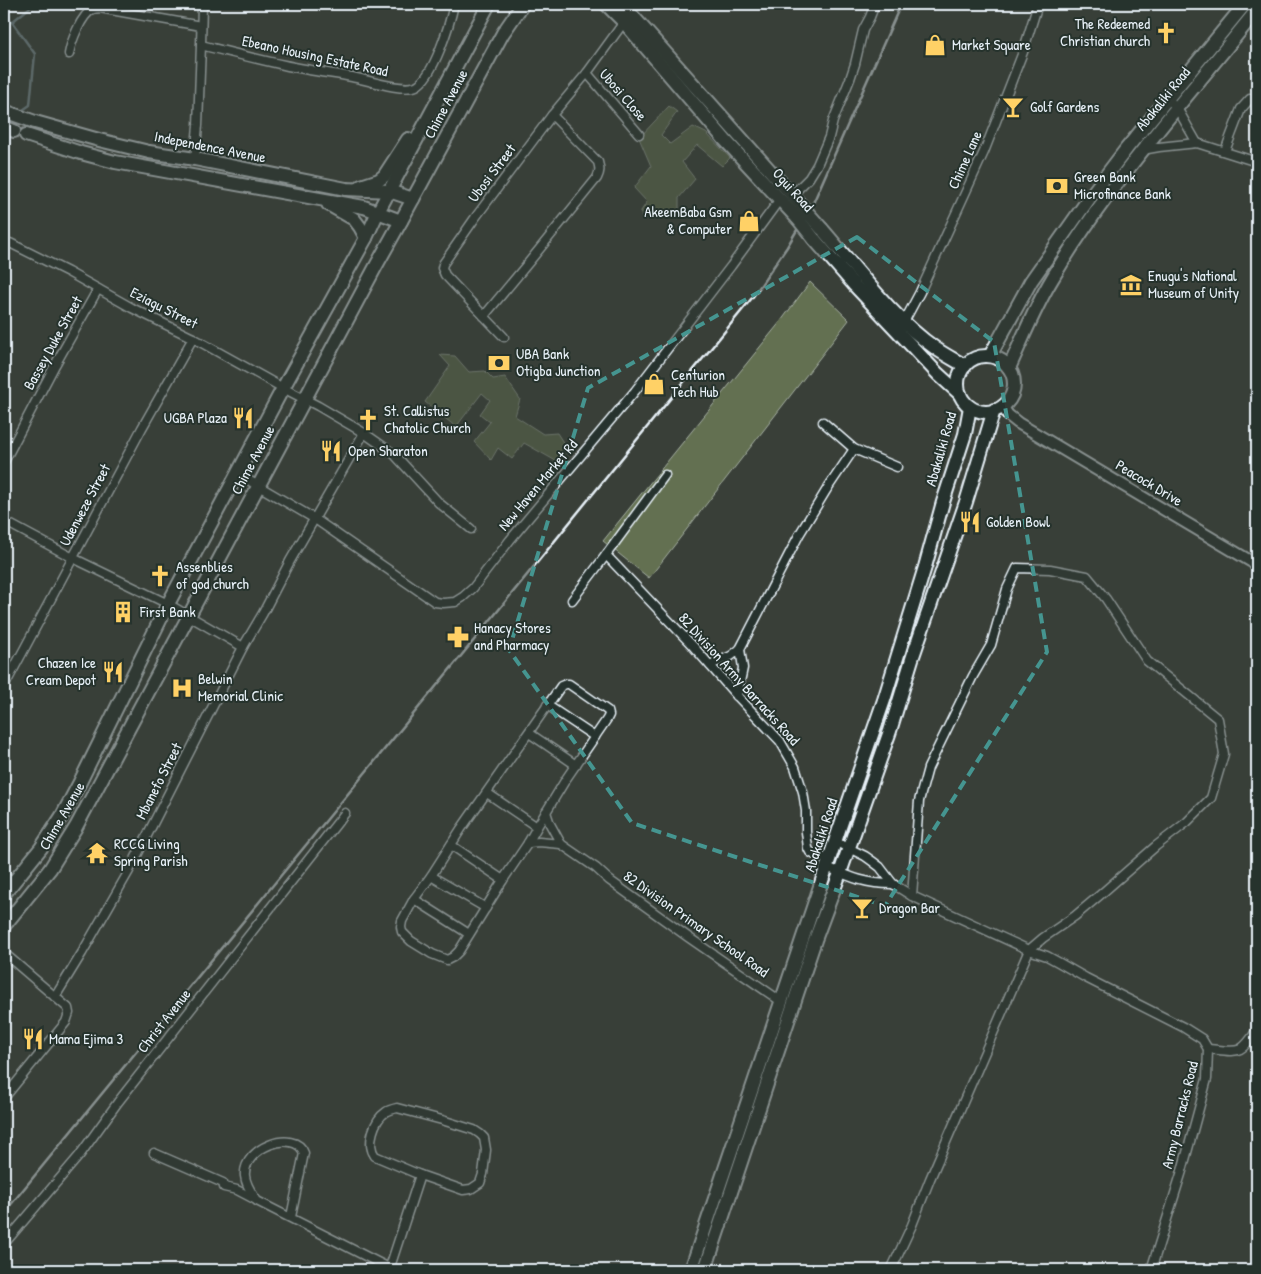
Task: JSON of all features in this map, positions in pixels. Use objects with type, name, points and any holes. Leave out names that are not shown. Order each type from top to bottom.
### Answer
[{"type":"main road","name":"Chime Avenue","points":[[4,894],[9,879],[40,848],[62,816],[168,604],[283,388],[366,238],[389,191],[489,4]]},
{"type":"main road","name":"Chime Avenue","points":[[4,926],[50,869],[72,834],[376,266],[498,42],[522,4]]},
{"type":"main road","name":"Abakaliki Road","points":[[990,356],[1031,281],[1052,250],[1132,142],[1244,4]]},
{"type":"main road","name":"Ogui Road","points":[[618,6],[730,136]]},
{"type":"main road","name":"Ogui Road","points":[[618,6],[624,22],[818,234],[904,322],[935,348],[965,366]]},
{"type":"main road","name":"Abakaliki Road","points":[[1009,368],[1038,305],[1064,259],[1142,150],[1257,10]]},
{"type":"main road","points":[[346,189],[373,183],[384,176],[418,125],[434,106]]},
{"type":"main road","name":"Independence Avenue","points":[[4,111],[35,122],[148,152],[195,159],[346,189],[389,191],[413,199]]},
{"type":"main road","name":"Independence Avenue","points":[[14,131],[80,153],[115,162],[364,207],[401,221]]},
{"type":"main road","points":[[319,199],[354,219],[366,238]]},
{"type":"main road","name":"Ogui Road","points":[[818,234],[854,286],[938,374],[960,394]]},
{"type":"main road","points":[[1052,250],[1064,259]]},
{"type":"main road","points":[[990,356],[1004,362],[1014,380],[1014,387],[1009,400],[998,408],[986,412],[970,407],[962,399],[958,388],[959,376],[965,366],[976,358],[990,356]]},
{"type":"main road","name":"Abakaliki Road","points":[[691,1270],[895,666],[965,434],[970,407]]},
{"type":"main road","name":"Abakaliki Road","points":[[705,1270],[814,940],[840,873],[890,731],[912,659],[998,408]]},
{"type":"street","points":[[195,159],[202,46],[202,4]]},
{"type":"street","name":"Ebeano Housing Estate Road","points":[[202,46],[285,65],[408,88],[422,81],[428,72],[442,46],[454,4]]},
{"type":"street","name":"New Haven Market Rd","points":[[238,474],[315,519],[436,602],[443,604],[455,602],[463,597],[473,588],[510,540],[634,391],[786,197],[809,178],[829,137],[832,121],[855,64],[863,30],[875,4]]},
{"type":"street","name":"Chime Lane","points":[[904,322],[920,292],[984,152],[1023,52],[1038,4]]},
{"type":"street","points":[[69,54],[78,28],[91,11],[96,8],[201,26]]},
{"type":"street","name":"Ubosi Street","points":[[504,337],[445,275],[442,268],[443,264],[552,114],[587,73],[624,22]]},
{"type":"street","name":"Ubosi Close","points":[[587,73],[639,134]]},
{"type":"street","points":[[1167,98],[1177,108],[1197,144]]},
{"type":"street","points":[[1225,151],[1241,109],[1250,99],[1257,98]]},
{"type":"street","points":[[484,316],[600,173],[598,162],[552,114]]},
{"type":"street","points":[[1132,142],[1142,150],[1197,144],[1257,162]]},
{"type":"street","name":"Eziagu Street","points":[[7,245],[68,272],[304,399]]},
{"type":"street","name":"Bassey Duke Street","points":[[4,462],[98,289]]},
{"type":"street","name":"Udenweze Street","points":[[4,687],[142,428],[193,338]]},
{"type":"street","points":[[304,399],[364,433],[394,454],[439,502],[471,529]]},
{"type":"street","name":"Peacock Drive","points":[[998,408],[1025,427],[1257,566]]},
{"type":"street","points":[[823,422],[854,450],[897,466]]},
{"type":"street","name":"Mbanefo Street","points":[[55,997],[129,871],[243,647],[364,433]]},
{"type":"street","points":[[710,665],[731,656],[740,649],[799,535],[854,450]]},
{"type":"street","points":[[572,600],[665,474]]},
{"type":"street","points":[[4,521],[72,558],[168,604],[243,647]]},
{"type":"street","name":"82 Division Army Barracks Road","points":[[606,555],[780,741],[791,758],[803,792],[808,848],[810,852],[828,863]]},
{"type":"street","points":[[891,1270],[1029,950],[1075,916],[1186,822],[1211,798],[1224,754],[1218,720],[1147,661],[1106,599],[1087,576],[1050,569],[1017,568],[1007,589],[991,645],[928,768],[919,801],[912,896]]},
{"type":"street","points":[[737,696],[743,668],[740,649]]},
{"type":"street","points":[[569,684],[608,711],[609,715],[459,951],[447,960],[432,954],[411,941],[402,932],[402,921],[414,899],[547,705],[561,686],[569,684]]},
{"type":"street","points":[[547,705],[594,737]]},
{"type":"street","points":[[529,733],[576,765]]},
{"type":"street","points":[[487,792],[537,827]]},
{"type":"street","points":[[546,812],[561,844]]},
{"type":"street","name":"Christ Avenue","points":[[4,1244],[78,1156],[118,1102],[345,813]]},
{"type":"street","name":"Army Barracks Road","points":[[836,842],[872,861],[880,867],[893,884],[912,896],[1029,950],[1047,956],[1183,1027],[1202,1039],[1208,1050],[1207,1079],[1182,1171],[1151,1270]]},
{"type":"street","points":[[528,843],[561,844]]},
{"type":"street","name":"82 Division Primary School Road","points":[[561,844],[672,926],[782,1002]]},
{"type":"street","points":[[451,845],[503,880]]},
{"type":"street","points":[[828,863],[840,873],[867,882],[893,884]]},
{"type":"street","points":[[431,876],[486,908]]},
{"type":"street","points":[[414,899],[469,934]]},
{"type":"street","points":[[4,953],[68,1008],[69,1014],[66,1022],[4,1098]]},
{"type":"street","points":[[1208,1050],[1236,1052],[1248,1044],[1257,1030]]},
{"type":"street","points":[[397,1108],[474,1130],[484,1138],[486,1150],[483,1174],[480,1183],[476,1187],[463,1190],[420,1175],[375,1156],[372,1152],[370,1146],[377,1121],[385,1112],[397,1108]]},
{"type":"street","points":[[257,1201],[246,1181],[245,1167],[247,1162],[256,1152],[263,1148],[280,1142],[293,1142],[303,1149],[304,1153],[291,1217]]},
{"type":"street","points":[[154,1153],[222,1183],[224,1187],[237,1190],[389,1269],[420,1175]]},
{"type":"highlighted area","points":[[857,237],[994,342],[1047,652],[885,906],[632,823],[509,650],[588,388]]},
{"type":"green space","points":[[669,106],[677,112],[661,135],[670,144],[693,127],[706,133],[730,158],[722,166],[697,145],[682,162],[695,179],[679,198],[679,211],[642,219],[641,211],[647,202],[634,188],[651,166],[639,138]]},
{"type":"green space","points":[[810,282],[849,320],[649,578],[603,541],[781,321]]},
{"type":"green space","points":[[440,355],[455,356],[469,372],[485,371],[493,379],[505,377],[520,399],[515,416],[543,434],[557,433],[566,447],[556,461],[524,443],[512,459],[498,448],[491,460],[474,442],[490,422],[480,414],[490,400],[482,393],[456,427],[425,402],[450,366]]},
{"type":"waterway","points":[[12,22],[34,4],[38,4]]},
{"type":"waterway","points":[[4,16],[12,22],[35,54],[30,105],[20,112]]},
{"type":"railway","points":[[4,1213],[752,298],[787,247],[814,201],[901,4]]},
{"type":"place","name":"The Redeemed Christian church","points":[[1166,33]]},
{"type":"place","name":"Market Square","points":[[935,45]]},
{"type":"place","name":"Golf Gardens","points":[[1013,107]]},
{"type":"place","name":"Green Bank Microfinance Bank","points":[[1057,186]]},
{"type":"place","name":"AkeemBaba Gsm & Computer","points":[[749,221]]},
{"type":"place","name":"Enugu's National Museum of Unity","points":[[1131,285]]},
{"type":"place","name":"UBA Bank Otigba Junction","points":[[499,363]]},
{"type":"place","name":"Centurion Tech Hub","points":[[654,384]]},
{"type":"place","name":"UGBA Plaza","points":[[243,418]]},
{"type":"place","name":"St. Callistus Chatolic Church","points":[[368,420]]},
{"type":"place","name":"Open Sharaton","points":[[331,451]]},
{"type":"place","name":"Golden Bowl","points":[[970,522]]},
{"type":"place","name":"Assenblies of god church","points":[[160,576]]},
{"type":"place","name":"First Bank","points":[[123,612]]},
{"type":"place","name":"Hanacy Stores and Pharmacy","points":[[458,637]]},
{"type":"place","name":"Chazen Ice Cream Depot","points":[[113,672]]},
{"type":"place","name":"Belwin Memorial Clinic","points":[[182,688]]},
{"type":"place","name":"RCCG Living Spring Parish","points":[[97,853]]},
{"type":"place","name":"Dragon Bar","points":[[862,908]]},
{"type":"place","name":"Mama Ejima 3","points":[[33,1039]]}]
